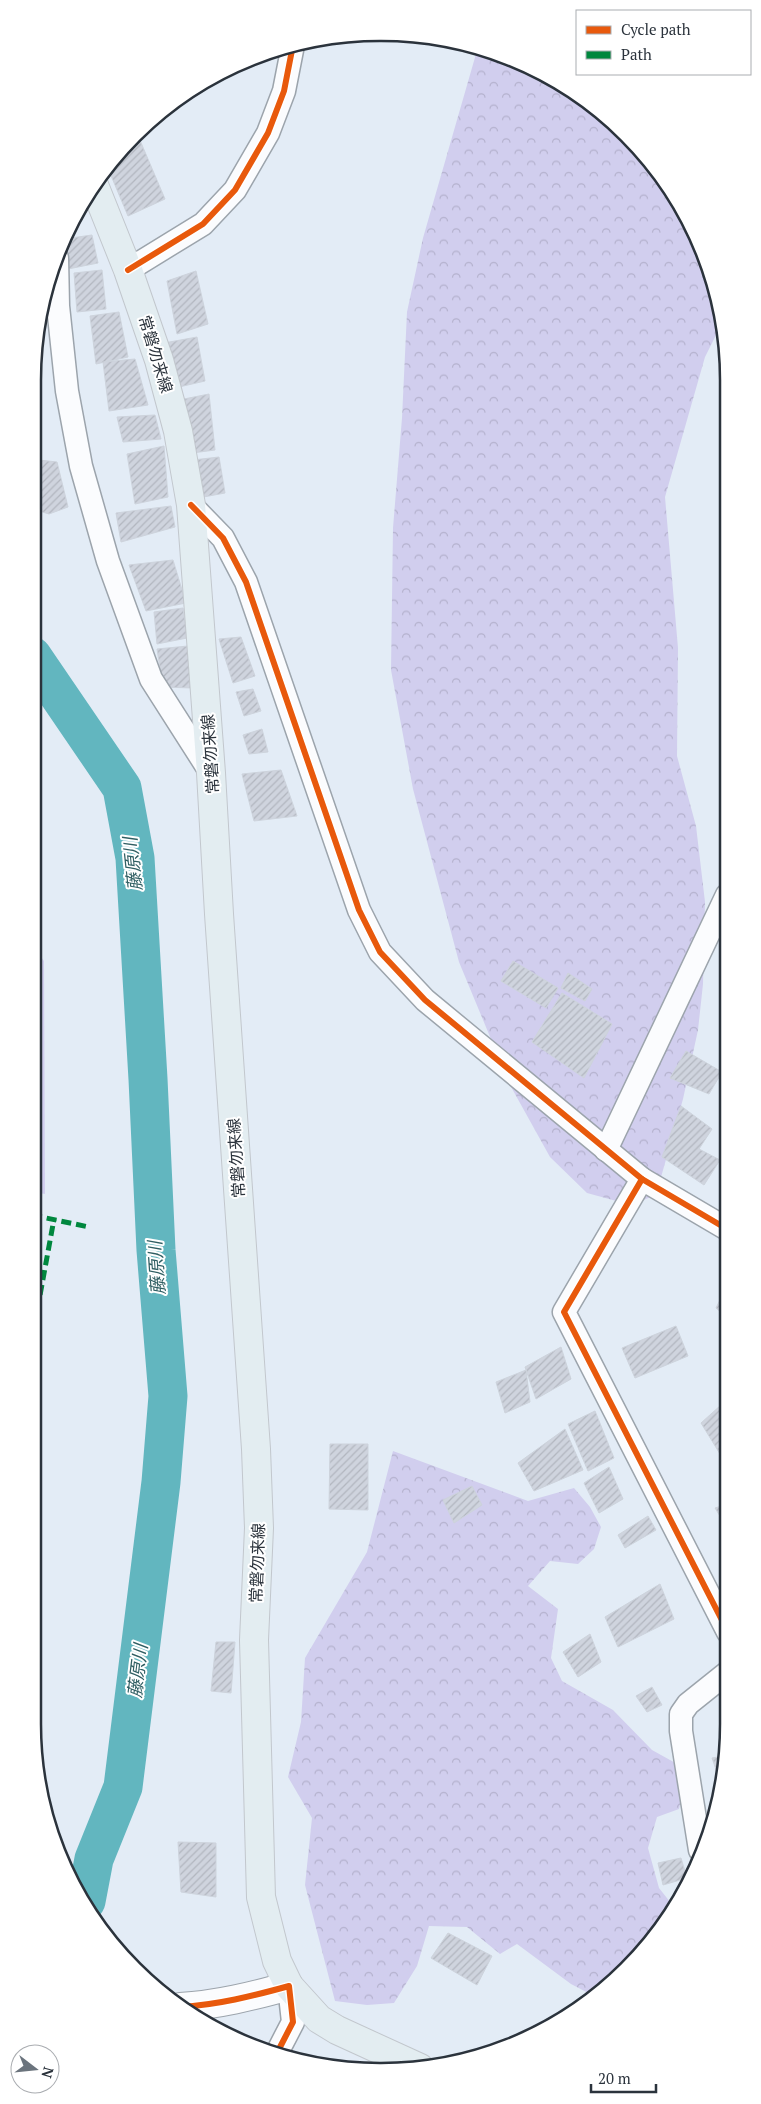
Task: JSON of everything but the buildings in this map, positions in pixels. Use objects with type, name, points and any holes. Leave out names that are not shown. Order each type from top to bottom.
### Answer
[{"type":"main road","name":"常磐勿来線","points":[[97,193],[128,270],[160,360],[178,431],[191,505],[211,773],[256,1449],[259,1528],[254,1640],[261,1897],[276,1961],[289,1986],[319,2019],[337,2030],[406,2062]]},
{"type":"street","points":[[128,270],[202,224],[235,190],[268,133],[284,91],[291,53]]},
{"type":"street","points":[[57,279],[67,391],[81,466],[108,561],[151,679],[211,773]]},
{"type":"street","points":[[191,505],[223,538],[246,582],[359,910],[380,952],[425,1000],[642,1179],[720,1225]]},
{"type":"street","points":[[606,1150],[720,910]]},
{"type":"street","points":[[642,1179],[564,1312],[720,1616]]},
{"type":"street","points":[[699,1841],[681,1731],[681,1714],[688,1704],[720,1678]]},
{"type":"street","points":[[192,2006],[258,1995],[289,1986],[293,2022],[280,2047]]},
{"type":"green space","points":[[476,55],[531,76],[569,98],[604,125],[636,157],[663,192],[685,230],[702,271],[713,314],[717,334],[705,357],[665,497],[678,648],[677,756],[696,826],[705,902],[703,984],[698,1030],[683,1099],[656,1195],[631,1205],[587,1193],[550,1157],[510,1085],[459,962],[413,789],[391,670],[393,528],[402,418],[407,312],[423,238]]},
{"type":"green space","points":[[41,957],[44,961],[45,1194],[41,1193]]},
{"type":"green space","points":[[393,1451],[528,1501],[574,1488],[590,1507],[601,1527],[594,1549],[578,1564],[550,1561],[528,1586],[558,1609],[551,1658],[562,1681],[613,1710],[652,1750],[688,1770],[679,1809],[657,1817],[648,1848],[659,1888],[669,1901],[636,1947],[587,1993],[571,1984],[517,1944],[500,1954],[467,1927],[429,1926],[417,1966],[394,2003],[367,2005],[335,2001],[305,1885],[312,1818],[288,1777],[301,1722],[305,1658],[367,1552]]},
{"type":"waterway","name":"藤原川","points":[[41,669],[122,788],[135,858],[156,1250],[168,1396],[161,1482],[123,1787],[94,1859],[87,1894]]},
{"type":"marked path","points":[[41,1217],[89,1227]]},
{"type":"marked path","points":[[41,1290],[54,1219]]},
{"type":"cycle path","points":[[128,270],[203,224],[235,190],[268,133],[284,91],[291,53]]},
{"type":"cycle path","points":[[191,505],[223,538],[246,582],[359,910],[380,952],[425,1000],[642,1179],[720,1225]]},
{"type":"cycle path","points":[[642,1179],[564,1312],[720,1616]]},
{"type":"cycle path","points":[[192,2006],[235,2000],[289,1986],[293,2022],[280,2047]]}]
